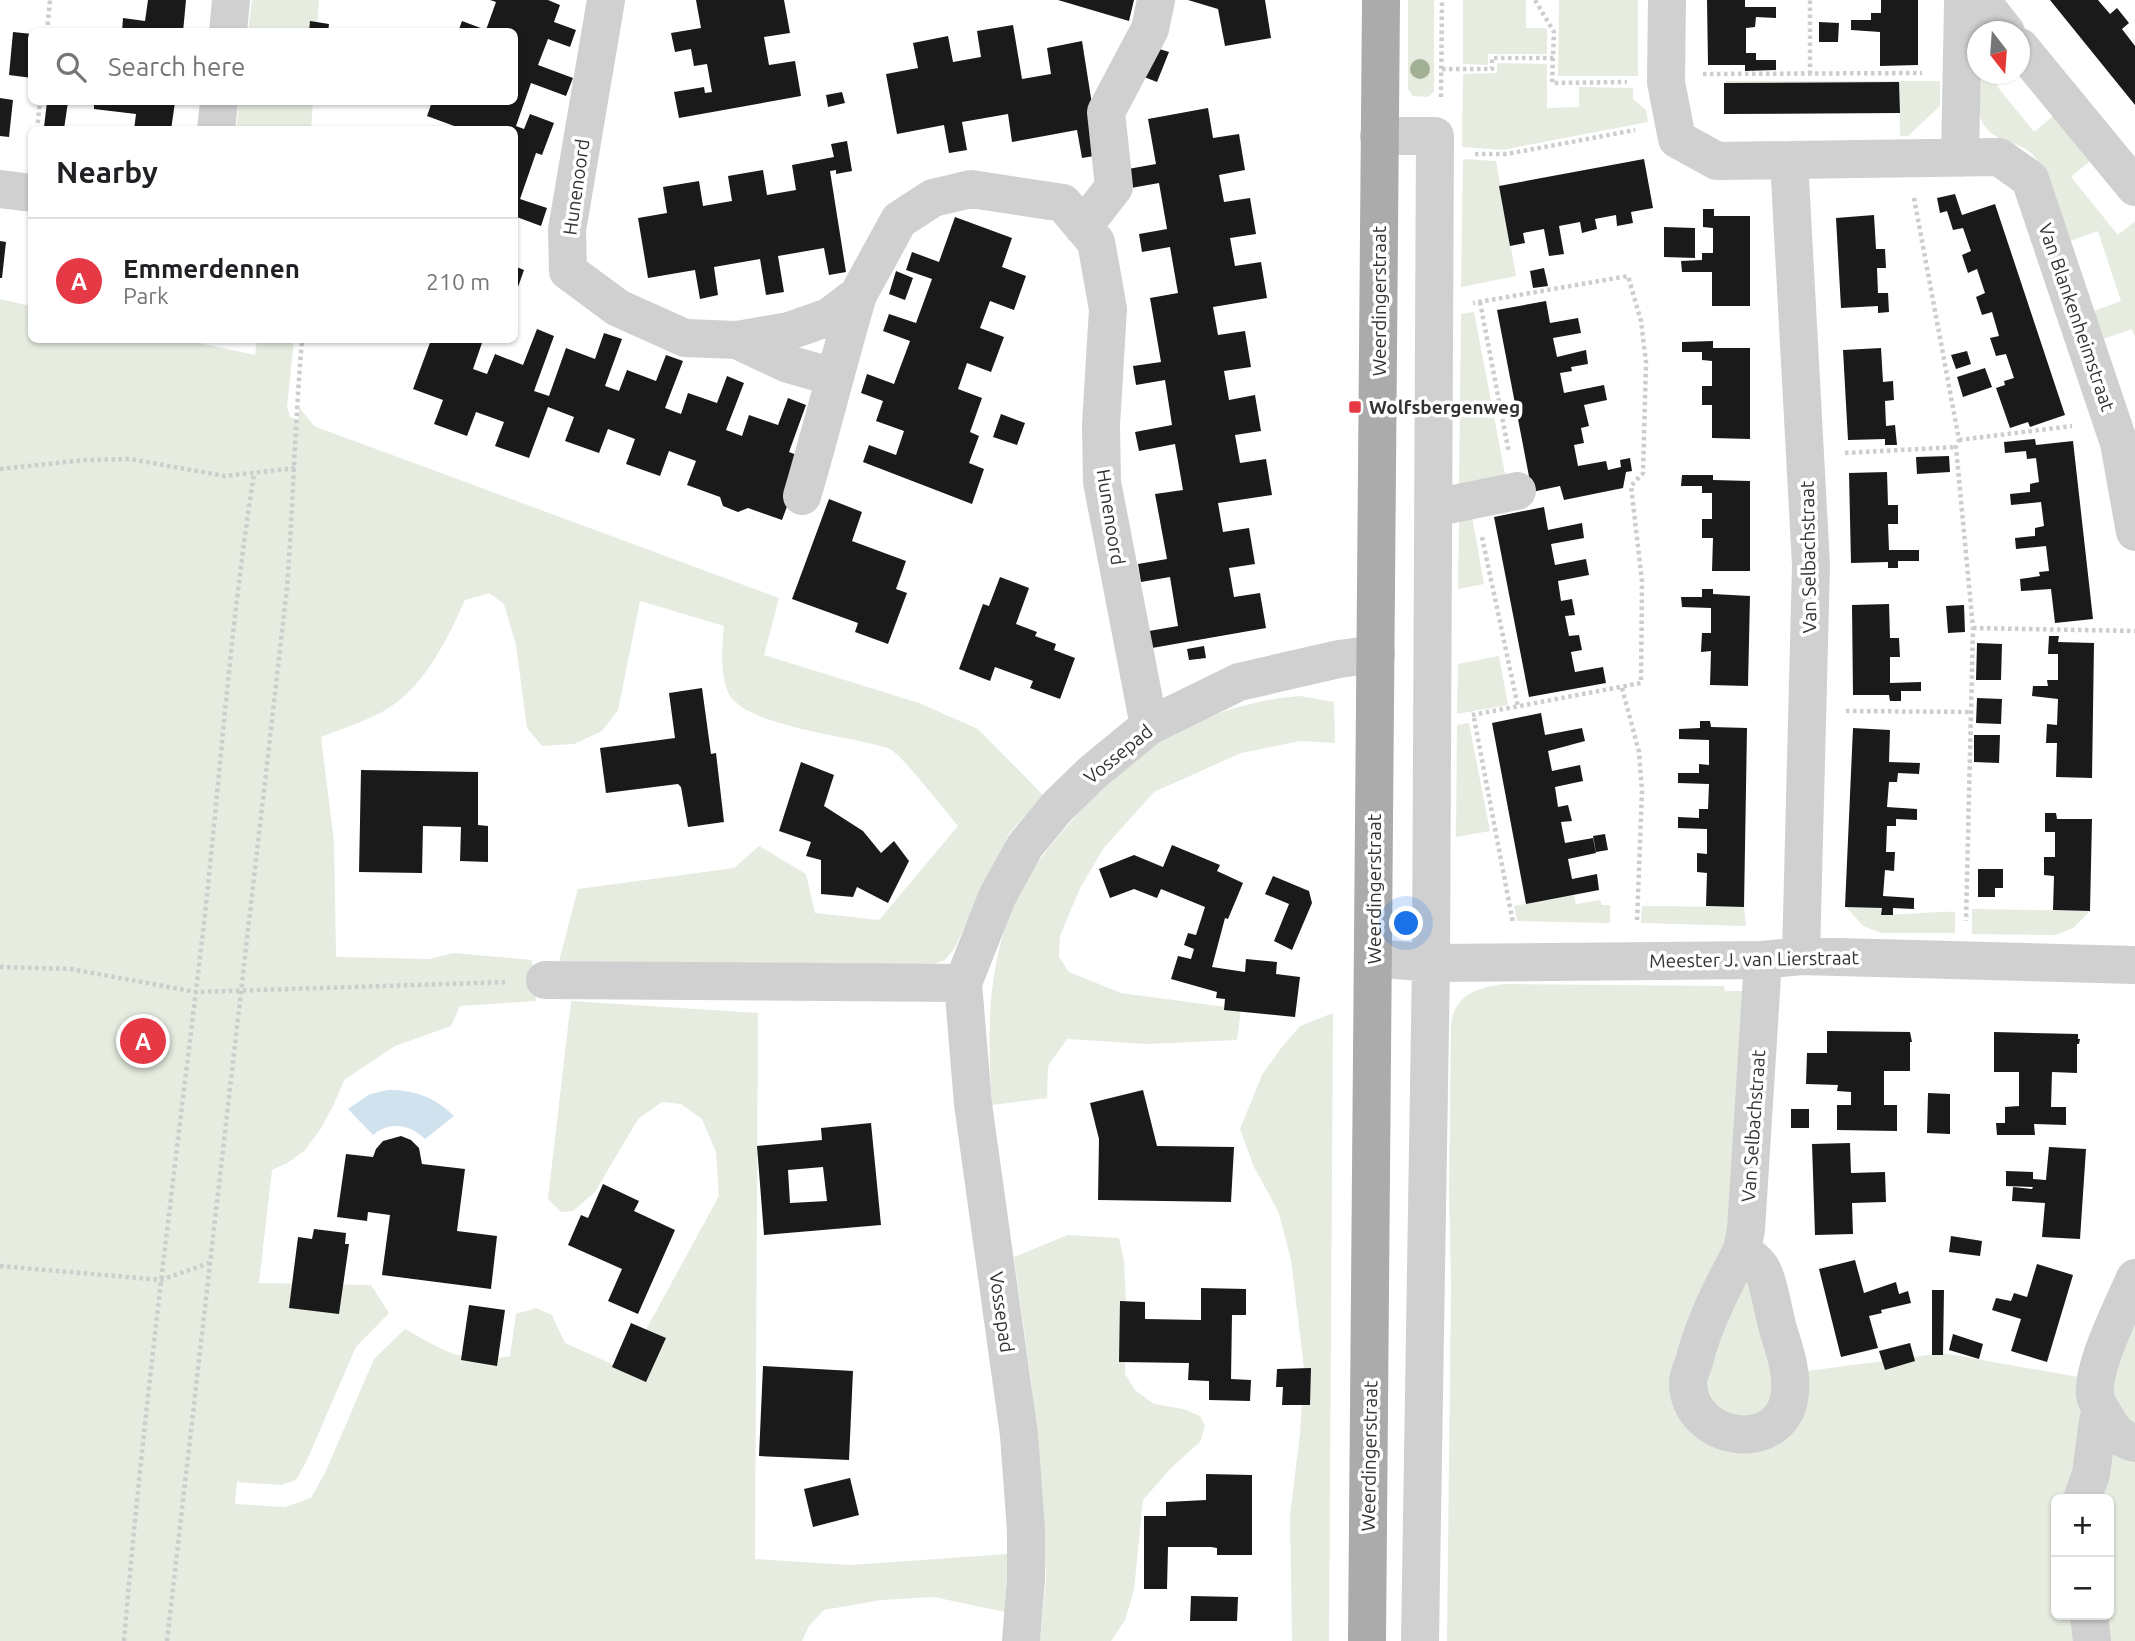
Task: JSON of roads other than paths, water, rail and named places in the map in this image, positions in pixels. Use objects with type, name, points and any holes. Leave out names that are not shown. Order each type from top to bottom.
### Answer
[{"type":"main road","name":"Weerdingerstraat","points":[[1367,1641],[1381,0]]},
{"type":"street","points":[[228,28],[231,0]]},
{"type":"street","name":"Hunenoord","points":[[606,0],[567,230],[568,271],[618,308],[685,338],[737,340],[789,331],[829,317],[858,295],[899,220],[933,198],[971,190],[1063,203],[1096,242],[1108,309],[1101,425],[1102,482],[1149,726]]},
{"type":"street","points":[[1083,228],[1114,187],[1106,112],[1150,29],[1156,0]]},
{"type":"street","points":[[1667,0],[1666,78],[1677,139],[1717,161],[1960,158],[1963,2],[1983,3],[1997,21]]},
{"type":"street","points":[[2030,59],[2135,187]]},
{"type":"street","points":[[216,126],[219,105]]},
{"type":"street","points":[[1379,136],[1435,145],[1432,963],[1420,1641]]},
{"type":"street","name":"Van Blankenheimstraat","points":[[1960,158],[1999,158],[2030,179],[2119,443],[2135,532]]},
{"type":"street","name":"Van Selbachstraat","points":[[1789,160],[1791,456],[1811,565],[1795,710],[1801,956]]},
{"type":"street","points":[[0,189],[28,192]]},
{"type":"street","points":[[802,496],[858,295]]},
{"type":"street","points":[[737,340],[788,364],[834,377]]},
{"type":"street","points":[[1434,508],[1517,491]]},
{"type":"street","name":"Vossepad","points":[[1021,1641],[1026,1590],[1026,1543],[1019,1435],[973,1104],[963,983],[997,897],[1025,846],[1058,806],[1092,773],[1149,726],[1239,682],[1339,659],[1376,654]]},
{"type":"street","points":[[2135,944],[2135,976]]},
{"type":"street","name":"Meester J. van Lierstraat","points":[[1374,958],[1432,963],[1763,960],[1801,956],[2135,965]]},
{"type":"street","name":"Van Selbachstraat","points":[[1742,1250],[1746,1230],[1763,960]]},
{"type":"street","points":[[545,980],[963,983]]},
{"type":"street","points":[[2135,1278],[2115,1320],[2096,1376],[2095,1397],[2113,1431],[2135,1443]]},
{"type":"street","points":[[2084,1494],[2091,1474],[2098,1421],[2104,1414]]},
{"type":"street","points":[[2090,1620],[2092,1641]]},
{"type":"water","points":[[388,1090],[407,1091],[424,1096],[454,1116],[425,1139],[413,1130],[399,1126],[386,1128],[373,1135],[348,1109],[370,1094]]},
{"type":"place","name":"Wolfsbergenweg","points":[[1355,407]]},
{"type":"place","name":"Emmerdennen","points":[[143,1041]]}]
